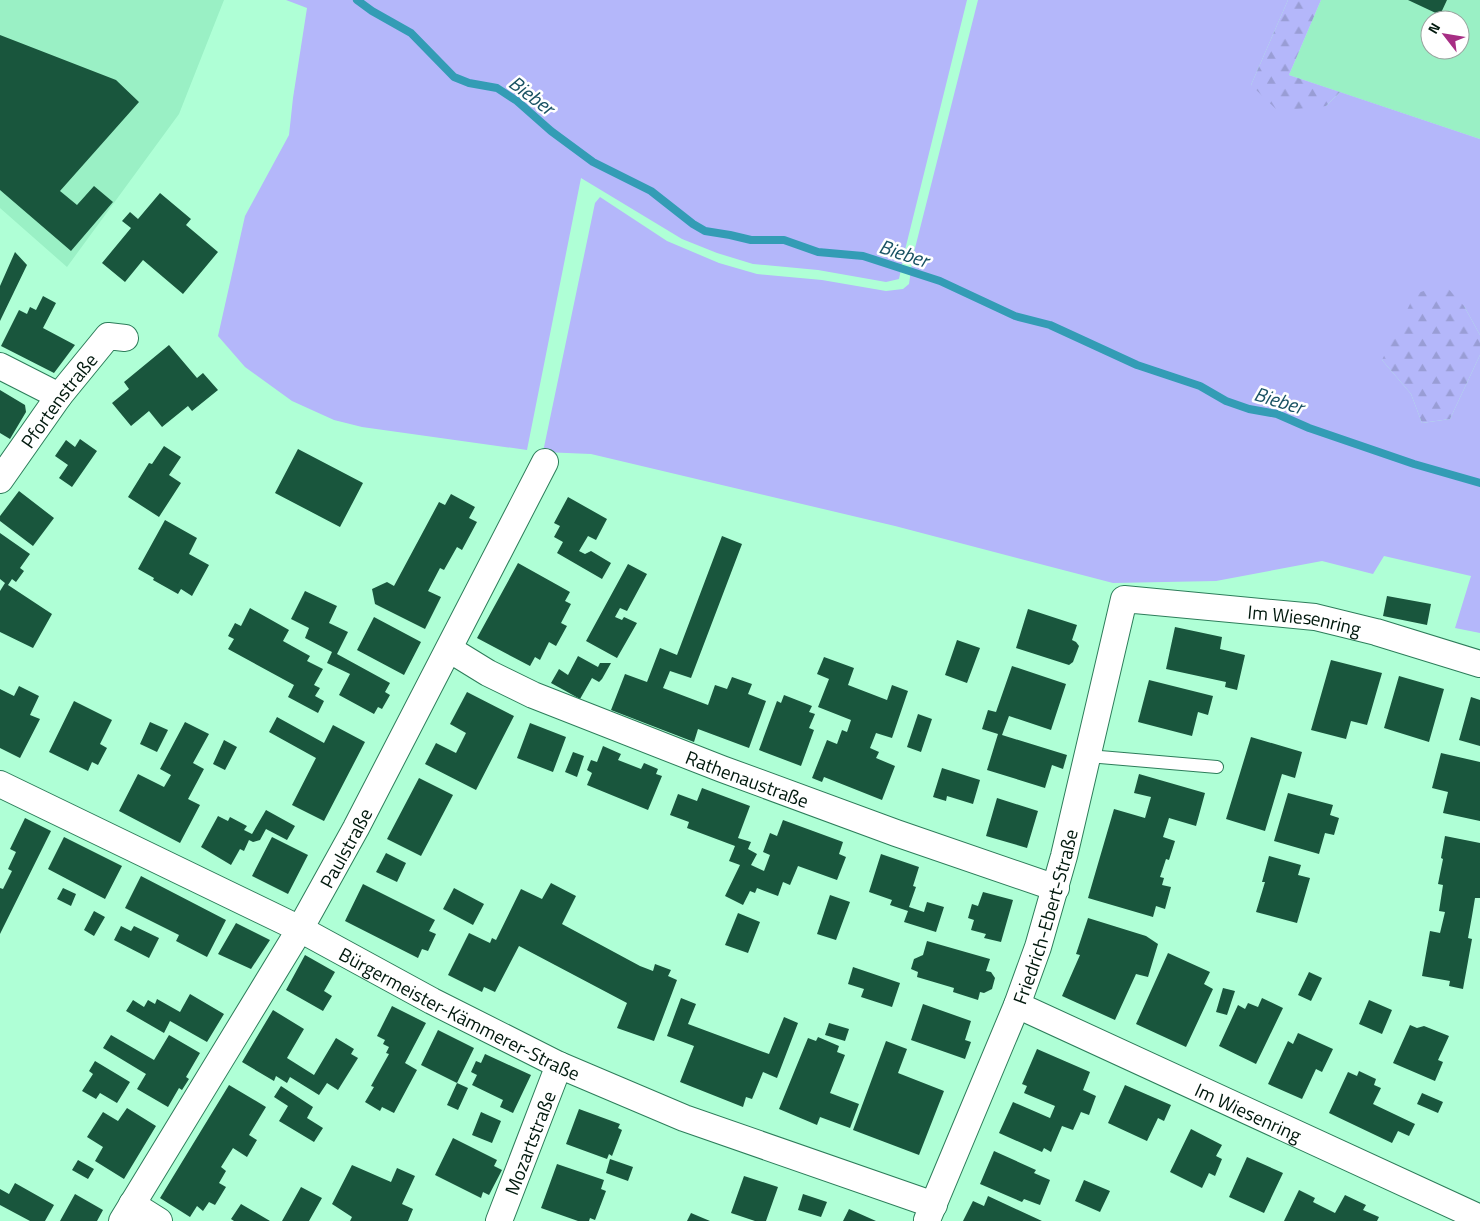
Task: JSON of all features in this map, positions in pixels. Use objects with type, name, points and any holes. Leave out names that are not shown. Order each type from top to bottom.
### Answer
[{"type":"street","name":"Pfortenstraße","points":[[0,480],[60,396],[108,336],[125,338]]},
{"type":"street","points":[[0,366],[60,396]]},
{"type":"street","name":"Paulstraße","points":[[127,1213],[300,929],[356,828],[545,462]]},
{"type":"street","name":"Im Wiesenring","points":[[1124,599],[1316,618],[1376,632],[1480,664]]},
{"type":"street","name":"Friedrich-Ebert-Straße","points":[[930,1213],[1017,1005],[1056,888],[1124,599]]},
{"type":"street","name":"Rathenaustraße","points":[[449,649],[488,674],[542,699],[786,793],[1056,888]]},
{"type":"street","name":"Bürgermeister-Kämmerer-Straße","points":[[0,784],[300,929],[432,1001],[559,1064],[684,1118],[930,1213]]},
{"type":"street","name":"Im Wiesenring","points":[[1017,1005],[1480,1219]]},
{"type":"street","name":"Mozartstraße","points":[[499,1221],[559,1064]]},
{"type":"street","points":[[127,1213],[159,1221]]},
{"type":"lane","points":[[1088,754],[1100,757],[1217,767]]},
{"type":"shaded area","points":[[0,0],[224,0],[179,114],[67,267],[0,208]]},
{"type":"shaded area","points":[[1321,0],[1480,0],[1480,139],[1289,75]]},
{"type":"green space","points":[[286,0],[967,0],[899,279],[886,282],[818,270],[753,264],[717,253],[682,239],[581,178],[527,450],[362,427],[334,420],[292,401],[245,367],[218,336],[245,216],[289,135],[307,8]]},
{"type":"green space","points":[[978,0],[1288,0],[1251,85],[1326,106],[1340,92],[1480,139],[1480,335],[1464,306],[1382,360],[1411,394],[1422,423],[1450,419],[1480,355],[1480,633],[1455,628],[1471,576],[1384,556],[1373,574],[1322,561],[1216,581],[1113,583],[895,526],[591,454],[543,452],[595,203],[600,197],[667,241],[719,263],[757,274],[822,280],[886,291],[903,289],[909,284],[913,256]]},
{"type":"green space","points":[[1288,0],[1321,0],[1289,75],[1340,92],[1326,106],[1278,111],[1251,85]]},
{"type":"green space","points":[[1444,284],[1464,306],[1480,335],[1480,355],[1450,419],[1422,423],[1411,394],[1382,360],[1415,294]]},
{"type":"building","points":[[1408,0],[1447,0],[1442,10],[1429,10]]},
{"type":"building","points":[[0,35],[116,80],[139,102],[60,191],[77,205],[94,186],[113,202],[71,251],[0,190]]},
{"type":"building","points":[[160,193],[191,219],[186,225],[218,252],[183,294],[143,260],[125,282],[102,263],[131,228],[122,221],[130,212],[138,219]]},
{"type":"building","points":[[15,252],[27,265],[0,321],[0,286]]},
{"type":"building","points":[[43,296],[56,303],[43,328],[75,345],[54,373],[1,346],[19,310],[27,314],[30,307],[36,310]]},
{"type":"building","points":[[169,345],[197,378],[203,373],[218,390],[192,411],[188,406],[162,427],[149,411],[131,426],[112,403],[129,389],[124,382]]},
{"type":"building","points":[[0,390],[25,405],[26,412],[10,439],[0,433]]},
{"type":"building","points":[[80,439],[97,451],[72,487],[59,478],[68,465],[55,456],[66,440],[75,447]]},
{"type":"building","points":[[164,446],[181,457],[169,475],[181,483],[159,517],[128,497],[149,463],[152,464]]},
{"type":"building","points":[[298,449],[363,483],[340,527],[275,493]]},
{"type":"building","points":[[19,491],[54,518],[33,546],[0,521],[0,516]]},
{"type":"building","points":[[451,494],[475,507],[469,518],[477,522],[462,550],[457,547],[444,570],[440,568],[428,591],[441,597],[425,629],[375,604],[372,589],[387,582],[394,586],[439,502],[445,505]]},
{"type":"building","points":[[568,497],[607,519],[596,540],[588,536],[579,551],[585,554],[591,551],[611,563],[602,579],[557,553],[563,542],[554,537],[560,526],[554,523]]},
{"type":"building","points":[[165,520],[197,538],[189,554],[209,565],[192,596],[181,589],[178,594],[138,569]]},
{"type":"building","points":[[0,533],[30,554],[20,568],[24,571],[16,582],[12,579],[8,585],[52,614],[33,648],[0,632],[0,591],[5,583],[0,579]]},
{"type":"building","points":[[722,536],[742,544],[691,678],[670,671],[663,688],[708,705],[715,685],[727,689],[732,677],[752,684],[748,694],[766,701],[749,748],[698,729],[694,742],[611,710],[625,674],[647,682],[660,648],[677,655]]},
{"type":"building","points":[[518,563],[570,592],[565,601],[571,604],[561,623],[567,626],[556,646],[549,642],[540,660],[535,657],[530,666],[477,638]]},
{"type":"building","points":[[628,564],[647,574],[627,611],[620,608],[615,617],[622,620],[624,617],[637,623],[617,658],[586,641]]},
{"type":"building","points":[[305,591],[337,606],[329,623],[348,632],[337,654],[390,683],[385,692],[390,695],[382,709],[378,707],[374,714],[339,695],[350,674],[327,663],[332,652],[305,638],[309,628],[291,619]]},
{"type":"building","points":[[1387,596],[1431,604],[1427,625],[1383,616]]},
{"type":"building","points":[[250,608],[289,630],[283,641],[310,656],[307,661],[323,669],[314,685],[320,688],[315,696],[324,701],[318,713],[288,697],[294,685],[228,649],[234,639],[228,636],[235,623],[241,626]]},
{"type":"building","points":[[1028,609],[1077,625],[1072,640],[1079,646],[1073,662],[1069,665],[1016,648]]},
{"type":"building","points":[[374,617],[421,642],[404,675],[357,650]]},
{"type":"building","points":[[1175,627],[1222,637],[1220,649],[1245,655],[1237,690],[1225,687],[1226,682],[1166,669]]},
{"type":"building","points":[[957,640],[980,648],[967,683],[945,675]]},
{"type":"building","points":[[578,656],[598,667],[600,663],[611,663],[599,682],[592,678],[580,699],[551,683],[559,669],[568,675]]},
{"type":"building","points":[[824,657],[854,668],[848,685],[887,700],[892,685],[908,691],[892,738],[876,733],[870,748],[879,752],[876,758],[895,766],[882,800],[824,777],[822,782],[812,778],[827,740],[837,744],[842,730],[847,732],[851,720],[818,707],[829,679],[817,674]]},
{"type":"building","points":[[1331,660],[1382,673],[1367,725],[1351,721],[1346,739],[1311,730]]},
{"type":"building","points":[[1012,666],[1066,684],[1051,730],[1009,716],[1002,735],[1067,755],[1063,769],[1052,765],[1045,788],[987,770],[998,734],[982,729],[988,710],[996,712]]},
{"type":"building","points":[[1399,676],[1444,689],[1429,742],[1384,728]]},
{"type":"building","points":[[1149,680],[1213,696],[1208,715],[1198,712],[1192,736],[1138,722]]},
{"type":"building","points":[[19,686],[39,696],[30,715],[40,719],[20,758],[0,748],[0,689],[14,696]]},
{"type":"building","points":[[467,692],[514,716],[476,790],[425,764],[436,743],[456,753],[466,733],[450,724]]},
{"type":"building","points":[[784,695],[812,706],[809,712],[815,714],[809,728],[814,730],[801,766],[759,750],[777,701],[781,703]]},
{"type":"building","points":[[1471,697],[1480,700],[1480,746],[1459,740]]},
{"type":"building","points":[[74,701],[112,720],[100,744],[107,748],[98,765],[92,762],[88,771],[49,752]]},
{"type":"building","points":[[918,714],[932,719],[921,752],[907,747]]},
{"type":"building","points":[[277,717],[324,743],[333,725],[365,742],[324,821],[292,805],[316,758],[269,732]]},
{"type":"building","points":[[150,722],[168,730],[157,752],[140,744]]},
{"type":"building","points":[[185,722],[209,734],[193,763],[204,769],[188,799],[200,805],[180,843],[119,811],[138,774],[164,787],[171,775],[160,769]]},
{"type":"building","points":[[530,723],[566,737],[553,772],[517,758]]},
{"type":"building","points":[[1251,737],[1302,752],[1295,778],[1282,774],[1265,831],[1226,819]]},
{"type":"building","points":[[224,740],[237,747],[225,770],[213,764]]},
{"type":"building","points":[[603,746],[621,754],[618,760],[641,769],[644,763],[658,769],[656,774],[662,776],[648,810],[587,785],[592,773],[587,770],[591,760],[597,762]]},
{"type":"building","points":[[573,752],[584,756],[577,777],[565,772]]},
{"type":"building","points":[[1441,753],[1480,762],[1480,821],[1443,813],[1448,792],[1432,788]]},
{"type":"building","points":[[942,768],[980,780],[973,804],[947,796],[946,801],[933,797]]},
{"type":"building","points":[[1139,774],[1205,793],[1196,826],[1169,818],[1163,837],[1175,841],[1169,860],[1166,859],[1160,877],[1164,878],[1162,885],[1171,887],[1165,909],[1156,906],[1153,917],[1088,898],[1114,809],[1145,818],[1151,797],[1134,793]]},
{"type":"building","points":[[419,778],[453,795],[421,856],[387,839]]},
{"type":"building","points":[[702,788],[750,806],[738,838],[751,842],[748,849],[757,854],[751,865],[764,871],[770,855],[763,852],[770,833],[777,836],[783,820],[843,842],[839,854],[846,857],[837,880],[798,866],[790,885],[783,882],[778,896],[757,888],[755,893],[750,891],[743,905],[725,896],[740,865],[729,861],[735,846],[687,828],[689,822],[670,815],[678,794],[697,801]]},
{"type":"building","points":[[1288,793],[1333,805],[1330,815],[1339,818],[1334,835],[1325,833],[1319,854],[1274,841]]},
{"type":"building","points":[[997,798],[1038,811],[1027,848],[986,836]]},
{"type":"building","points":[[266,810],[295,826],[287,840],[266,829],[260,840],[253,842],[249,840],[244,851],[240,849],[231,865],[201,847],[218,816],[228,821],[230,817],[247,826],[244,830],[252,834]]},
{"type":"building","points":[[25,818],[51,831],[0,934],[0,888],[3,889],[12,871],[8,869],[16,852],[10,849]]},
{"type":"building","points":[[1445,836],[1480,843],[1480,898],[1475,898],[1468,938],[1472,939],[1463,989],[1449,986],[1450,981],[1422,976],[1430,931],[1440,933],[1445,912],[1439,911],[1443,885],[1438,884]]},
{"type":"building","points":[[64,837],[122,866],[105,899],[48,869]]},
{"type":"building","points":[[272,837],[308,855],[288,894],[252,876]]},
{"type":"building","points":[[386,853],[406,863],[397,882],[376,872]]},
{"type":"building","points":[[881,854],[919,867],[913,886],[916,887],[909,907],[924,912],[927,902],[944,907],[936,932],[904,922],[908,911],[890,905],[892,900],[869,892]]},
{"type":"building","points":[[1269,856],[1301,865],[1298,875],[1310,878],[1297,923],[1256,912],[1265,882],[1262,882]]},
{"type":"building","points":[[141,876],[226,920],[207,957],[176,941],[179,935],[125,908]]},
{"type":"building","points":[[551,883],[576,896],[562,924],[640,966],[653,971],[655,964],[671,970],[668,976],[677,980],[654,1041],[617,1028],[627,1003],[519,946],[495,992],[484,987],[482,992],[448,975],[469,933],[490,943],[492,938],[496,940],[521,889],[542,899]]},
{"type":"building","points":[[363,884],[435,920],[429,931],[436,934],[428,951],[422,949],[418,958],[345,921]]},
{"type":"building","points":[[63,888],[76,894],[71,906],[57,899]]},
{"type":"building","points":[[454,888],[484,904],[473,925],[443,909]]},
{"type":"building","points":[[983,892],[1013,900],[1001,942],[984,938],[986,934],[971,930],[974,920],[968,918],[972,904],[978,906]]},
{"type":"building","points":[[830,895],[850,902],[836,940],[817,934]]},
{"type":"building","points":[[94,911],[105,917],[94,936],[84,930]]},
{"type":"building","points":[[738,913],[760,922],[748,953],[725,945]]},
{"type":"building","points":[[1088,918],[1146,936],[1158,944],[1148,977],[1136,974],[1115,1020],[1062,996],[1080,955],[1076,954]]},
{"type":"building","points":[[236,923],[270,940],[251,969],[218,954]]},
{"type":"building","points":[[121,926],[131,931],[134,926],[159,938],[149,958],[114,940]]},
{"type":"building","points":[[927,941],[990,959],[986,971],[991,972],[995,978],[992,989],[984,993],[980,992],[978,1000],[953,992],[954,988],[917,977],[918,972],[911,969],[914,959],[923,955]]},
{"type":"building","points":[[1168,953],[1210,972],[1204,984],[1213,989],[1186,1047],[1136,1024]]},
{"type":"building","points":[[305,955],[335,972],[324,991],[332,996],[323,1011],[286,990]]},
{"type":"building","points":[[853,967],[900,983],[892,1007],[861,997],[864,989],[848,984]]},
{"type":"building","points":[[1309,972],[1322,978],[1311,1001],[1298,995]]},
{"type":"building","points":[[1223,988],[1235,991],[1227,1015],[1216,1012]]},
{"type":"building","points":[[190,994],[224,1014],[207,1042],[170,1021],[164,1033],[126,1011],[133,1000],[144,1007],[148,1000],[155,1004],[157,999],[180,1012]]},
{"type":"building","points":[[681,998],[696,1004],[688,1024],[769,1054],[784,1017],[798,1023],[777,1078],[763,1072],[752,1099],[746,1097],[743,1107],[680,1082],[694,1046],[667,1036]]},
{"type":"building","points":[[1262,998],[1283,1008],[1256,1064],[1219,1046],[1238,1005],[1245,1009],[1248,1003],[1258,1007]]},
{"type":"building","points":[[1369,1000],[1392,1010],[1382,1034],[1359,1024]]},
{"type":"building","points":[[923,1004],[971,1021],[965,1040],[971,1042],[965,1059],[911,1040]]},
{"type":"building","points":[[392,1006],[426,1023],[405,1063],[417,1070],[394,1113],[382,1107],[380,1111],[365,1102],[374,1087],[371,1086],[389,1054],[386,1053],[389,1047],[383,1044],[385,1040],[377,1036]]},
{"type":"building","points":[[273,1010],[304,1029],[287,1058],[314,1075],[336,1038],[354,1049],[351,1054],[358,1058],[338,1090],[327,1083],[319,1095],[290,1077],[287,1083],[276,1076],[274,1081],[242,1062]]},
{"type":"building","points":[[829,1023],[849,1029],[845,1041],[825,1035]]},
{"type":"building","points":[[1410,1025],[1417,1028],[1424,1026],[1449,1036],[1438,1060],[1443,1062],[1435,1081],[1393,1063]]},
{"type":"building","points":[[438,1030],[474,1048],[457,1083],[421,1065]]},
{"type":"building","points":[[1298,1033],[1333,1049],[1322,1072],[1316,1069],[1302,1099],[1268,1084],[1288,1041],[1293,1044]]},
{"type":"building","points":[[111,1035],[154,1060],[169,1035],[200,1053],[186,1077],[189,1079],[182,1090],[179,1088],[168,1107],[137,1089],[146,1074],[103,1048]]},
{"type":"building","points":[[818,1037],[839,1046],[837,1052],[845,1055],[830,1093],[859,1104],[850,1128],[820,1117],[817,1125],[779,1109],[808,1038],[816,1041]]},
{"type":"building","points":[[886,1041],[907,1049],[898,1073],[944,1091],[919,1155],[853,1130]]},
{"type":"building","points":[[1037,1049],[1090,1072],[1083,1090],[1096,1096],[1089,1115],[1081,1112],[1073,1130],[1062,1126],[1051,1152],[1044,1148],[1042,1152],[999,1133],[1013,1102],[1050,1118],[1055,1106],[1024,1093],[1027,1086],[1022,1084]]},
{"type":"building","points":[[485,1054],[531,1075],[513,1113],[500,1107],[503,1100],[472,1085],[477,1075],[471,1072],[476,1061],[481,1063]]},
{"type":"building","points":[[95,1061],[130,1082],[117,1103],[100,1093],[96,1099],[82,1091],[93,1074],[89,1071]]},
{"type":"building","points":[[1359,1071],[1376,1079],[1374,1085],[1381,1088],[1373,1104],[1415,1124],[1409,1136],[1398,1131],[1392,1143],[1329,1113],[1348,1072],[1357,1076]]},
{"type":"building","points":[[457,1083],[468,1088],[458,1110],[447,1105]]},
{"type":"building","points":[[229,1085],[266,1107],[249,1135],[257,1140],[247,1157],[233,1148],[221,1167],[226,1171],[219,1183],[226,1187],[215,1205],[209,1202],[203,1211],[197,1206],[190,1217],[160,1198]]},
{"type":"building","points":[[1125,1085],[1171,1105],[1164,1121],[1158,1118],[1147,1141],[1108,1123]]},
{"type":"building","points":[[281,1086],[313,1107],[307,1118],[323,1128],[314,1142],[279,1121],[288,1106],[274,1097]]},
{"type":"building","points":[[1422,1093],[1443,1102],[1438,1113],[1417,1104]]},
{"type":"building","points":[[127,1108],[156,1126],[124,1179],[95,1161],[103,1147],[87,1137],[103,1112],[118,1121]]},
{"type":"building","points":[[579,1109],[620,1124],[618,1128],[622,1130],[612,1156],[609,1154],[607,1159],[566,1144]]},
{"type":"building","points":[[481,1112],[501,1121],[492,1143],[472,1135]]},
{"type":"building","points":[[1191,1129],[1222,1145],[1216,1156],[1222,1159],[1215,1176],[1209,1173],[1202,1188],[1170,1172]]},
{"type":"building","points":[[453,1138],[497,1160],[494,1166],[502,1170],[489,1195],[483,1192],[481,1198],[435,1175]]},
{"type":"building","points":[[994,1151],[1036,1170],[1034,1173],[1050,1180],[1040,1205],[1024,1199],[1022,1202],[980,1184]]},
{"type":"building","points":[[1247,1157],[1283,1173],[1264,1213],[1229,1197]]},
{"type":"building","points":[[610,1159],[633,1167],[628,1181],[606,1173]]},
{"type":"building","points":[[78,1160],[94,1169],[88,1179],[72,1170]]},
{"type":"building","points":[[557,1164],[604,1180],[601,1189],[606,1191],[595,1220],[590,1218],[589,1221],[578,1221],[541,1208]]},
{"type":"building","points":[[352,1165],[391,1182],[397,1168],[415,1176],[402,1204],[413,1209],[408,1221],[350,1221],[352,1217],[332,1204]]},
{"type":"building","points":[[744,1176],[778,1187],[766,1221],[755,1221],[731,1213]]},
{"type":"building","points":[[1084,1180],[1110,1191],[1100,1212],[1075,1201]]},
{"type":"building","points":[[15,1183],[54,1205],[45,1221],[30,1221],[0,1205],[0,1189],[9,1194]]},
{"type":"building","points":[[301,1187],[322,1198],[309,1221],[282,1221]]},
{"type":"building","points":[[1299,1190],[1315,1198],[1313,1202],[1335,1213],[1345,1195],[1366,1205],[1363,1210],[1379,1217],[1377,1221],[1284,1221]]},
{"type":"building","points":[[75,1194],[103,1210],[97,1221],[60,1221]]},
{"type":"building","points":[[803,1194],[827,1202],[821,1217],[798,1210]]},
{"type":"building","points":[[988,1196],[1042,1221],[963,1221],[973,1201],[984,1206]]},
{"type":"building","points":[[241,1204],[270,1221],[234,1221],[231,1219]]},
{"type":"building","points":[[849,1209],[876,1221],[843,1221]]},
{"type":"building","points":[[691,1213],[710,1221],[687,1221]]},
{"type":"waterway","name":"Bieber","points":[[357,0],[372,11],[411,33],[454,77],[469,83],[497,88],[517,101],[551,131],[593,162],[651,191],[693,224],[705,231],[751,240],[784,240],[818,252],[863,256],[940,281],[1015,316],[1050,325],[1137,365],[1200,386],[1226,401],[1249,409],[1277,414],[1309,428],[1414,464],[1480,483]]}]
